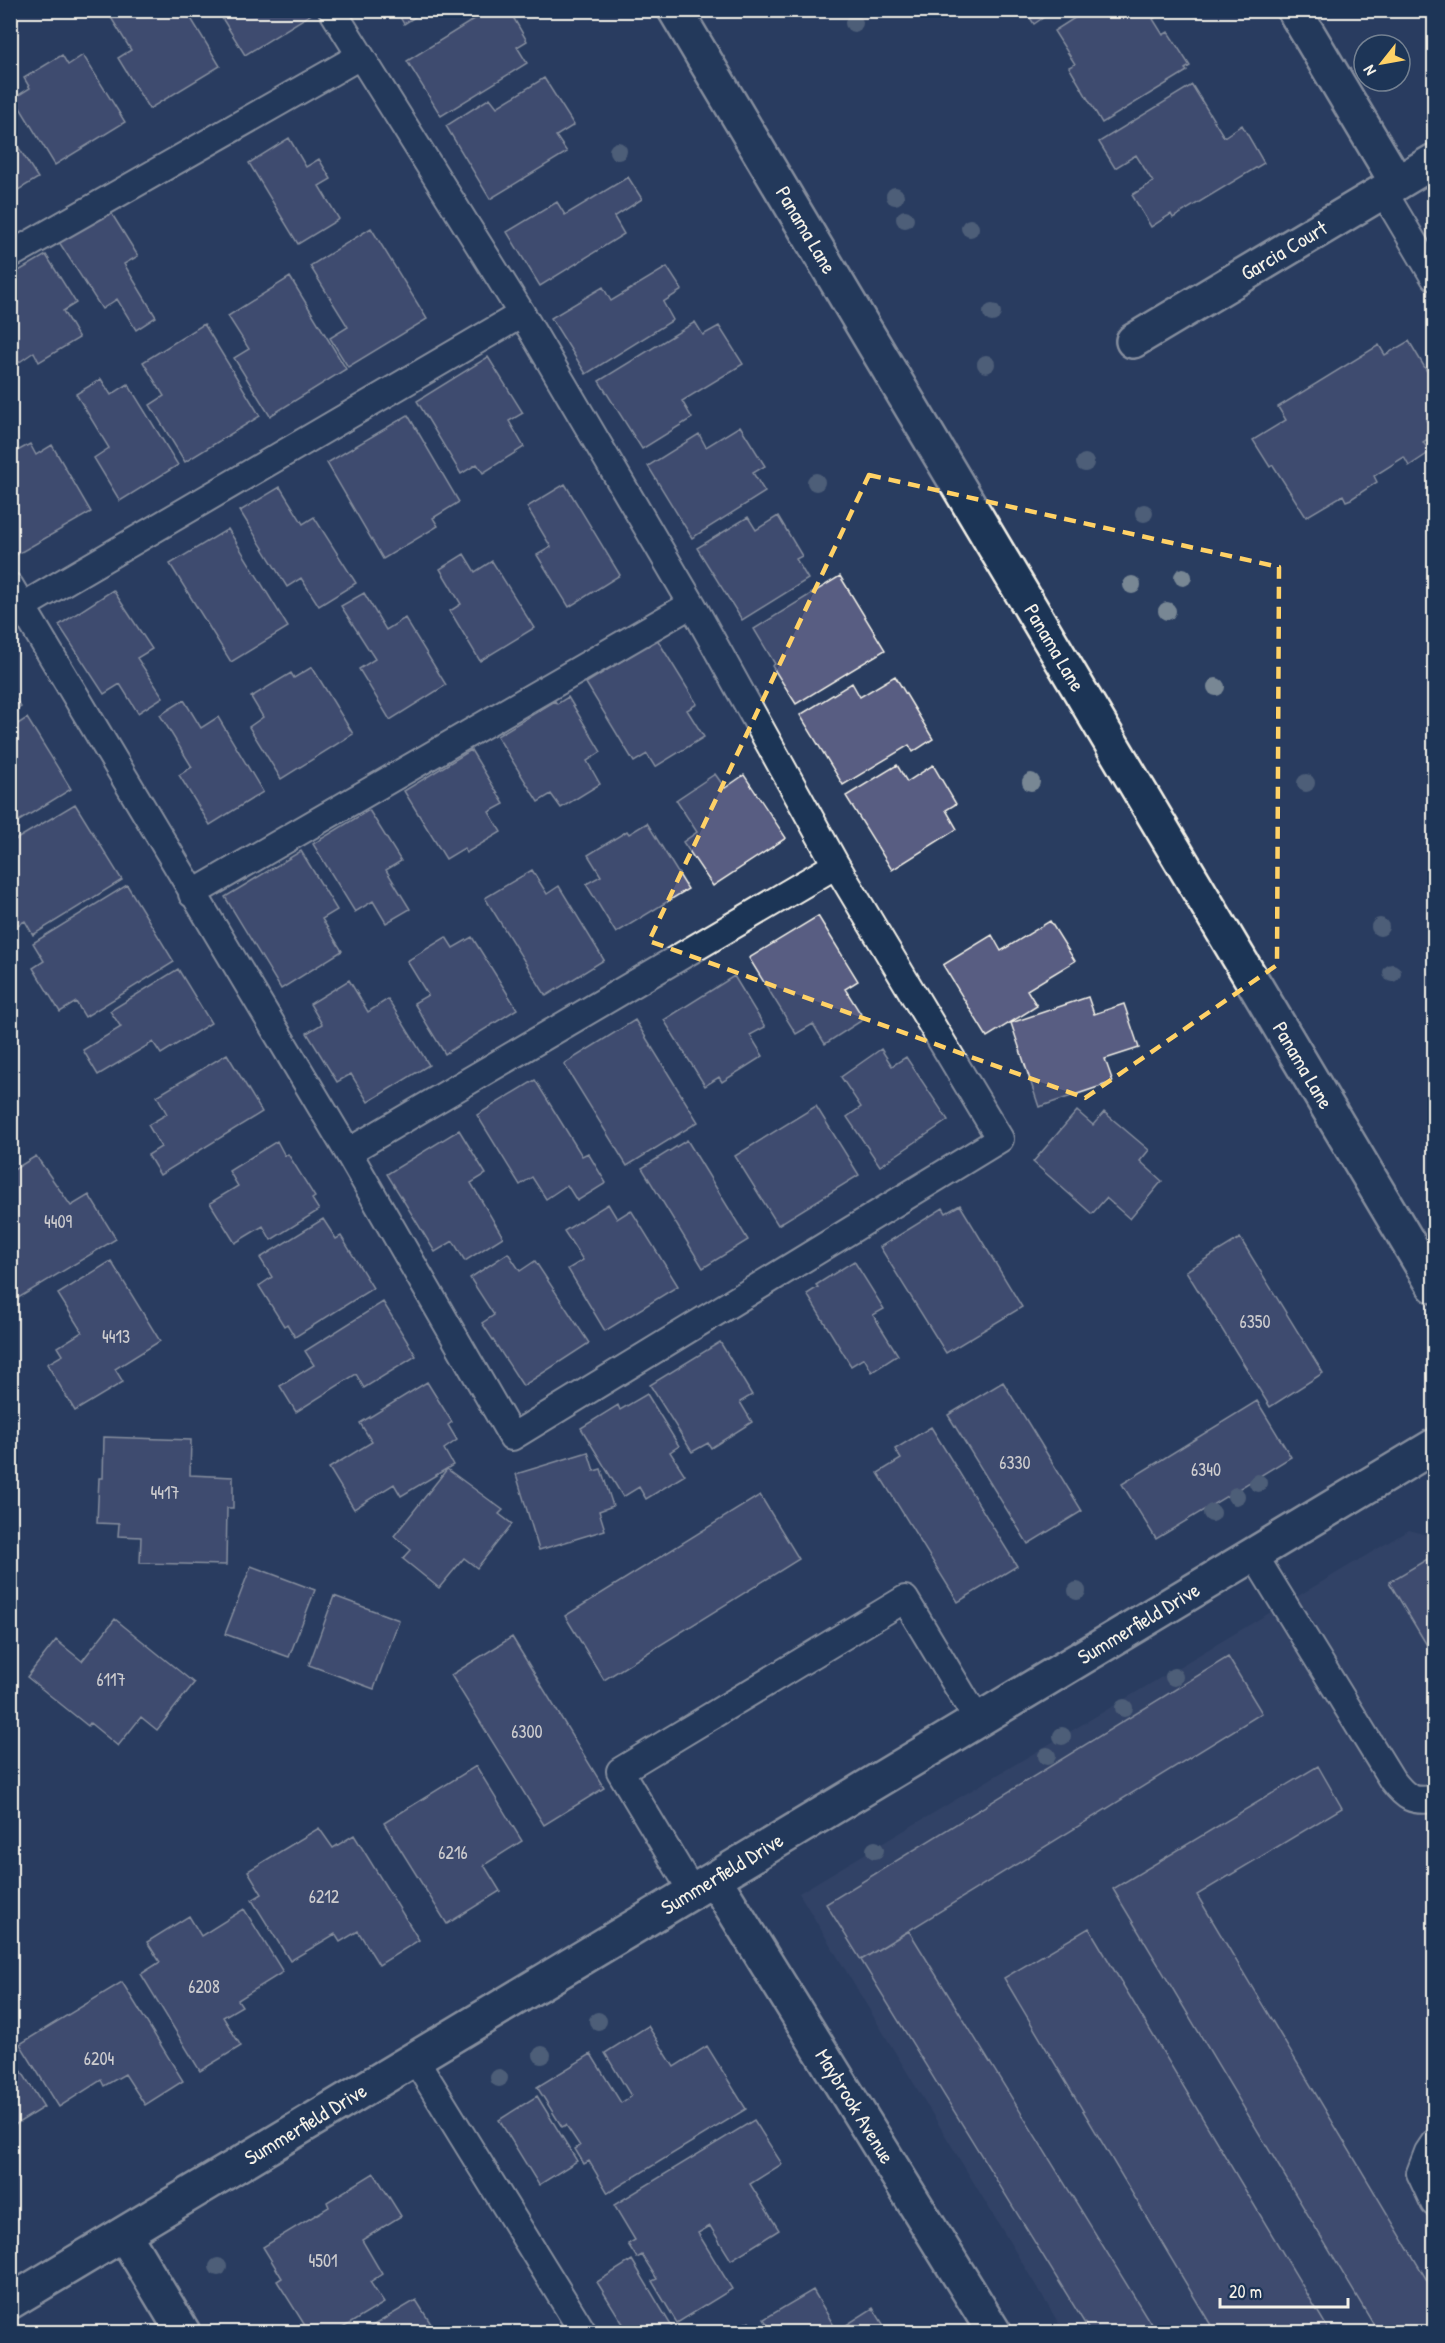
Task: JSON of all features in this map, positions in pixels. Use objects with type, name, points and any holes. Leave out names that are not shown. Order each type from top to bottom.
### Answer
[{"type":"street","name":"Panama Lane","points":[[675,10],[1434,1286]]},
{"type":"street","points":[[1294,10],[1390,188]]},
{"type":"street","name":"Garcia Court","points":[[1133,340],[1434,161]]},
{"type":"street","name":"Summerfield Drive","points":[[10,2302],[704,1887],[1434,1446]]},
{"type":"street","name":"Maybrook Avenue","points":[[704,1887],[993,2332]]},
{"type":"street","points":[[124,2234],[183,2332]]},
{"type":"lane","points":[[332,10],[522,314],[692,604],[836,865],[1000,1139],[512,1437],[348,1152],[192,894],[17,596],[522,314]]},
{"type":"lane","points":[[10,255],[360,56]]},
{"type":"lane","points":[[1390,188],[1434,276]]},
{"type":"lane","points":[[192,894],[692,604]]},
{"type":"lane","points":[[348,1152],[836,865]]},
{"type":"lane","points":[[1254,1555],[1392,1780],[1413,1800],[1434,1799]]},
{"type":"lane","points":[[704,1887],[620,1771],[905,1599],[978,1721]]},
{"type":"lane","points":[[415,2059],[583,2332]]},
{"type":"lane","points":[[1434,2143],[1420,2173],[1434,2203]]},
{"type":"highlighted area","points":[[869,475],[1279,567],[1277,965],[1085,1098],[649,941]]},
{"type":"shaded area","points":[[1409,1530],[1434,1537],[1434,2332],[1064,2332],[799,1893]]},
{"type":"building","points":[[119,10],[186,10],[220,66],[149,109],[118,58],[131,50],[110,16]]},
{"type":"building","points":[[217,10],[312,10],[313,13],[245,55]]},
{"type":"building","points":[[396,10],[426,10],[404,24]]},
{"type":"building","points":[[489,10],[509,10],[527,41],[517,47],[527,63],[441,116],[407,61]]},
{"type":"building","points":[[1025,10],[1054,10],[1034,24]]},
{"type":"building","points":[[1087,10],[1167,10],[1153,19],[1163,35],[1168,32],[1190,66],[1185,69],[1187,71],[1102,123],[1069,67],[1075,64],[1054,31]]},
{"type":"building","points":[[62,55],[68,65],[83,55],[125,122],[55,165],[14,98],[30,88],[24,78]]},
{"type":"building","points":[[544,78],[574,125],[556,136],[567,152],[490,199],[446,126],[490,98],[497,107]]},
{"type":"building","points":[[1192,85],[1224,137],[1242,125],[1264,163],[1173,218],[1171,214],[1151,227],[1132,195],[1153,182],[1136,155],[1115,168],[1099,142]]},
{"type":"building","points":[[10,134],[38,178],[10,195]]},
{"type":"building","points":[[289,138],[306,167],[319,159],[331,179],[319,186],[339,219],[298,244],[249,163]]},
{"type":"building","points":[[628,177],[642,199],[614,217],[624,234],[540,286],[507,232],[557,202],[565,215]]},
{"type":"building","points":[[110,211],[138,256],[124,264],[156,317],[136,330],[117,299],[102,309],[59,242]]},
{"type":"building","points":[[371,228],[427,319],[348,367],[330,338],[348,327],[310,266]]},
{"type":"building","points":[[46,255],[76,303],[63,311],[79,338],[39,362],[34,352],[18,363],[10,351],[10,276]]},
{"type":"building","points":[[667,267],[682,290],[663,302],[673,320],[586,374],[551,318],[603,287],[611,301]]},
{"type":"building","points":[[290,277],[346,369],[270,416],[234,358],[249,349],[228,316]]},
{"type":"building","points":[[695,322],[703,335],[719,326],[743,364],[682,401],[692,418],[642,449],[599,381]]},
{"type":"building","points":[[204,324],[260,416],[185,462],[150,405],[164,396],[143,362]]},
{"type":"building","points":[[1409,341],[1434,383],[1434,415],[1426,420],[1434,435],[1423,442],[1430,452],[1409,466],[1404,457],[1374,476],[1377,482],[1351,499],[1346,501],[1343,495],[1306,517],[1273,465],[1270,467],[1253,440],[1286,420],[1278,407],[1379,345],[1385,355]]},
{"type":"building","points":[[488,357],[523,413],[509,421],[524,447],[483,473],[477,464],[461,474],[417,401]]},
{"type":"building","points":[[101,379],[111,395],[128,384],[178,465],[120,501],[94,458],[109,448],[76,394]]},
{"type":"building","points":[[408,415],[459,502],[433,518],[438,526],[383,559],[327,463]]},
{"type":"building","points":[[740,426],[765,466],[753,473],[765,492],[692,538],[648,466],[699,434],[706,447]]},
{"type":"building","points":[[30,444],[36,455],[52,445],[91,512],[16,555],[10,546],[10,455]]},
{"type":"building","points":[[565,484],[620,575],[569,607],[537,555],[551,547],[527,507]]},
{"type":"building","points":[[280,487],[303,524],[314,517],[356,583],[319,606],[301,578],[287,587],[240,511]]},
{"type":"building","points":[[778,516],[802,556],[796,559],[808,579],[742,620],[697,548],[748,517],[756,530]]},
{"type":"building","points":[[228,529],[288,627],[231,662],[170,564]]},
{"type":"building","points":[[464,554],[475,572],[492,561],[534,628],[480,661],[450,611],[461,604],[440,569]]},
{"type":"building","points":[[840,576],[885,650],[796,704],[772,666],[775,664],[754,629]]},
{"type":"building","points":[[113,590],[152,649],[137,658],[163,697],[138,713],[120,684],[104,694],[59,625]]},
{"type":"building","points":[[364,593],[386,630],[405,618],[446,685],[390,720],[359,669],[375,659],[341,606]]},
{"type":"building","points":[[657,639],[697,704],[687,710],[704,737],[655,767],[647,754],[634,762],[586,683]]},
{"type":"building","points":[[312,667],[353,734],[281,779],[249,727],[263,717],[251,697],[291,673],[294,678]]},
{"type":"building","points":[[895,676],[933,739],[913,752],[909,745],[843,785],[800,715],[852,683],[860,697]]},
{"type":"building","points":[[10,691],[21,707],[10,714]]},
{"type":"building","points":[[568,697],[601,752],[587,761],[600,784],[561,808],[551,794],[538,802],[497,736],[555,701],[557,704]]},
{"type":"building","points":[[184,700],[201,728],[218,717],[263,792],[210,825],[179,775],[192,767],[160,715]]},
{"type":"building","points":[[27,718],[71,789],[19,821],[10,809],[10,729]]},
{"type":"building","points":[[471,750],[504,804],[489,812],[501,832],[466,853],[464,848],[446,859],[404,791]]},
{"type":"building","points":[[897,765],[907,782],[933,765],[956,804],[946,810],[957,829],[892,870],[846,796]]},
{"type":"building","points":[[715,774],[725,788],[744,775],[786,838],[713,886],[683,842],[697,832],[676,800]]},
{"type":"building","points":[[75,804],[122,880],[33,935],[25,921],[10,929],[10,843]]},
{"type":"building","points":[[369,810],[401,861],[386,870],[410,909],[386,923],[373,901],[355,912],[313,844]]},
{"type":"building","points":[[647,823],[688,889],[616,933],[586,884],[601,876],[588,855],[627,831],[629,834]]},
{"type":"building","points":[[301,851],[337,910],[322,919],[342,951],[281,989],[225,897]]},
{"type":"building","points":[[532,870],[547,894],[559,886],[604,960],[546,996],[485,898]]},
{"type":"building","points":[[127,885],[174,962],[85,1017],[76,1002],[60,1012],[33,968],[44,961],[33,943]]},
{"type":"building","points":[[818,916],[858,981],[845,989],[864,1019],[825,1044],[813,1024],[796,1034],[749,958]]},
{"type":"building","points":[[1050,921],[1075,961],[1027,990],[1037,1006],[987,1037],[943,965],[992,935],[1001,951]]},
{"type":"building","points":[[446,937],[453,948],[472,937],[517,1009],[445,1054],[414,1003],[428,995],[407,961]]},
{"type":"building","points":[[178,969],[211,1023],[161,1054],[153,1042],[98,1075],[83,1050],[121,1027],[110,1011]]},
{"type":"building","points":[[734,976],[765,1027],[750,1035],[763,1056],[722,1082],[719,1077],[705,1086],[664,1020]]},
{"type":"building","points":[[349,980],[368,1012],[388,999],[429,1065],[368,1102],[351,1074],[337,1082],[307,1033],[322,1024],[310,1004]]},
{"type":"building","points":[[1088,997],[1094,1014],[1124,1004],[1139,1048],[1105,1059],[1113,1082],[1039,1107],[1011,1023]]},
{"type":"building","points":[[635,1020],[698,1122],[627,1166],[564,1064]]},
{"type":"building","points":[[881,1049],[892,1066],[906,1057],[948,1120],[880,1166],[847,1117],[861,1107],[841,1077]]},
{"type":"building","points":[[227,1054],[262,1112],[160,1175],[148,1155],[161,1147],[148,1125],[167,1114],[157,1096]]},
{"type":"building","points":[[535,1080],[582,1156],[588,1153],[606,1183],[577,1201],[567,1185],[546,1199],[532,1177],[520,1185],[477,1115]]},
{"type":"building","points":[[816,1106],[859,1175],[778,1225],[735,1156]]},
{"type":"building","points":[[1077,1111],[1093,1125],[1104,1112],[1149,1150],[1140,1161],[1162,1181],[1130,1219],[1106,1198],[1092,1214],[1033,1162]]},
{"type":"building","points":[[459,1130],[486,1174],[471,1183],[503,1237],[465,1261],[453,1241],[435,1252],[387,1174]]},
{"type":"building","points":[[687,1140],[748,1240],[703,1268],[642,1168]]},
{"type":"building","points":[[277,1141],[285,1156],[288,1154],[315,1197],[312,1199],[319,1210],[271,1240],[263,1226],[235,1243],[210,1203],[238,1186],[229,1171]]},
{"type":"building","points":[[36,1156],[71,1206],[89,1195],[116,1239],[10,1303],[10,1172]]},
{"type":"building","points":[[608,1204],[617,1219],[631,1210],[678,1286],[605,1331],[568,1269],[583,1260],[564,1231]]},
{"type":"building","points":[[960,1205],[1022,1307],[946,1353],[880,1247],[943,1208],[946,1213]]},
{"type":"building","points":[[323,1219],[336,1239],[341,1236],[373,1288],[295,1337],[287,1324],[284,1326],[259,1286],[272,1277],[260,1258]]},
{"type":"building","points":[[1240,1238],[1323,1373],[1270,1407],[1186,1271]]},
{"type":"building","points":[[508,1253],[520,1271],[535,1261],[589,1343],[523,1386],[482,1323],[494,1315],[470,1278]]},
{"type":"building","points":[[111,1261],[160,1341],[115,1369],[123,1382],[75,1411],[47,1364],[63,1355],[58,1347],[82,1332],[58,1294]]},
{"type":"building","points":[[854,1261],[884,1309],[873,1315],[898,1355],[872,1372],[864,1358],[851,1366],[807,1294],[818,1287],[816,1285]]},
{"type":"building","points":[[383,1302],[416,1356],[364,1388],[356,1374],[296,1412],[280,1386],[314,1365],[305,1351]]},
{"type":"building","points":[[720,1342],[752,1395],[740,1402],[752,1422],[711,1448],[708,1443],[692,1452],[650,1385]]},
{"type":"building","points":[[427,1382],[452,1422],[448,1425],[457,1440],[444,1449],[453,1465],[401,1496],[394,1484],[354,1509],[329,1468],[372,1442],[360,1423]]},
{"type":"building","points":[[1003,1382],[1082,1511],[1028,1544],[948,1415]]},
{"type":"building","points":[[647,1394],[679,1446],[670,1452],[685,1475],[646,1499],[639,1487],[623,1497],[581,1428],[618,1405],[620,1410]]},
{"type":"building","points":[[1257,1401],[1291,1457],[1156,1539],[1122,1484]]},
{"type":"building","points":[[931,1427],[1017,1566],[958,1602],[878,1473],[901,1459],[895,1449]]},
{"type":"building","points":[[104,1437],[191,1440],[190,1475],[233,1477],[233,1508],[227,1508],[226,1565],[140,1563],[141,1537],[118,1536],[119,1524],[97,1523],[99,1478],[103,1478]]},
{"type":"building","points":[[588,1452],[594,1471],[601,1469],[613,1506],[599,1511],[605,1530],[539,1550],[516,1474]]},
{"type":"building","points":[[447,1469],[503,1510],[499,1514],[512,1524],[477,1568],[464,1558],[439,1588],[403,1559],[411,1550],[394,1536]]},
{"type":"building","points":[[760,1495],[799,1559],[604,1680],[565,1616]]},
{"type":"building","points":[[1434,1555],[1434,1657],[1389,1582]]},
{"type":"building","points":[[251,1566],[315,1590],[289,1657],[225,1634]]},
{"type":"building","points":[[334,1596],[399,1620],[374,1689],[309,1665]]},
{"type":"building","points":[[115,1619],[194,1683],[157,1730],[141,1717],[118,1746],[90,1723],[88,1726],[27,1677],[56,1640],[82,1661]]},
{"type":"building","points":[[512,1637],[604,1788],[544,1825],[451,1675]]},
{"type":"building","points":[[1228,1657],[1262,1713],[861,1960],[826,1904]]},
{"type":"building","points":[[476,1766],[522,1841],[484,1865],[500,1891],[447,1924],[384,1823]]},
{"type":"building","points":[[1318,1766],[1342,1808],[1197,1895],[1434,2292],[1434,2332],[1378,2332],[1113,1889]]},
{"type":"building","points":[[319,1828],[333,1848],[354,1835],[419,1940],[379,1965],[358,1931],[340,1942],[335,1934],[290,1961],[252,1900],[262,1894],[248,1871]]},
{"type":"building","points":[[244,1909],[283,1972],[238,2000],[242,2006],[223,2017],[241,2046],[200,2071],[141,1974],[160,1962],[147,1942],[189,1916],[201,1936]]},
{"type":"building","points":[[1089,1928],[1330,2332],[1215,2332],[1004,1978]]},
{"type":"building","points":[[909,1931],[1156,2332],[1090,2332],[861,1960]]},
{"type":"building","points":[[122,1982],[183,2081],[145,2105],[125,2074],[104,2086],[101,2080],[59,2107],[20,2044]]},
{"type":"building","points":[[648,2026],[674,2067],[707,2046],[746,2109],[608,2193],[589,2161],[584,2164],[575,2149],[580,2146],[566,2125],[562,2127],[537,2087],[591,2054],[621,2103],[631,2096],[605,2053]]},
{"type":"building","points":[[10,2053],[44,2107],[10,2128]]},
{"type":"building","points":[[537,2096],[577,2161],[539,2185],[499,2120]]},
{"type":"building","points":[[754,2120],[782,2164],[750,2184],[779,2230],[731,2260],[710,2226],[698,2233],[732,2289],[677,2323],[652,2281],[657,2279],[642,2255],[637,2258],[628,2244],[635,2240],[614,2205]]},
{"type":"building","points":[[374,2173],[401,2216],[362,2240],[382,2274],[370,2282],[384,2303],[336,2332],[309,2332],[277,2281],[282,2278],[263,2247],[329,2207],[327,2202]]},
{"type":"building","points":[[632,2260],[672,2327],[663,2332],[628,2332],[597,2282]]},
{"type":"building","points":[[813,2290],[837,2331],[873,2308],[888,2332],[772,2332],[764,2319]]},
{"type":"building","points":[[416,2300],[436,2332],[362,2332]]},
{"type":"building","points":[[749,2321],[756,2332],[730,2332]]}]
